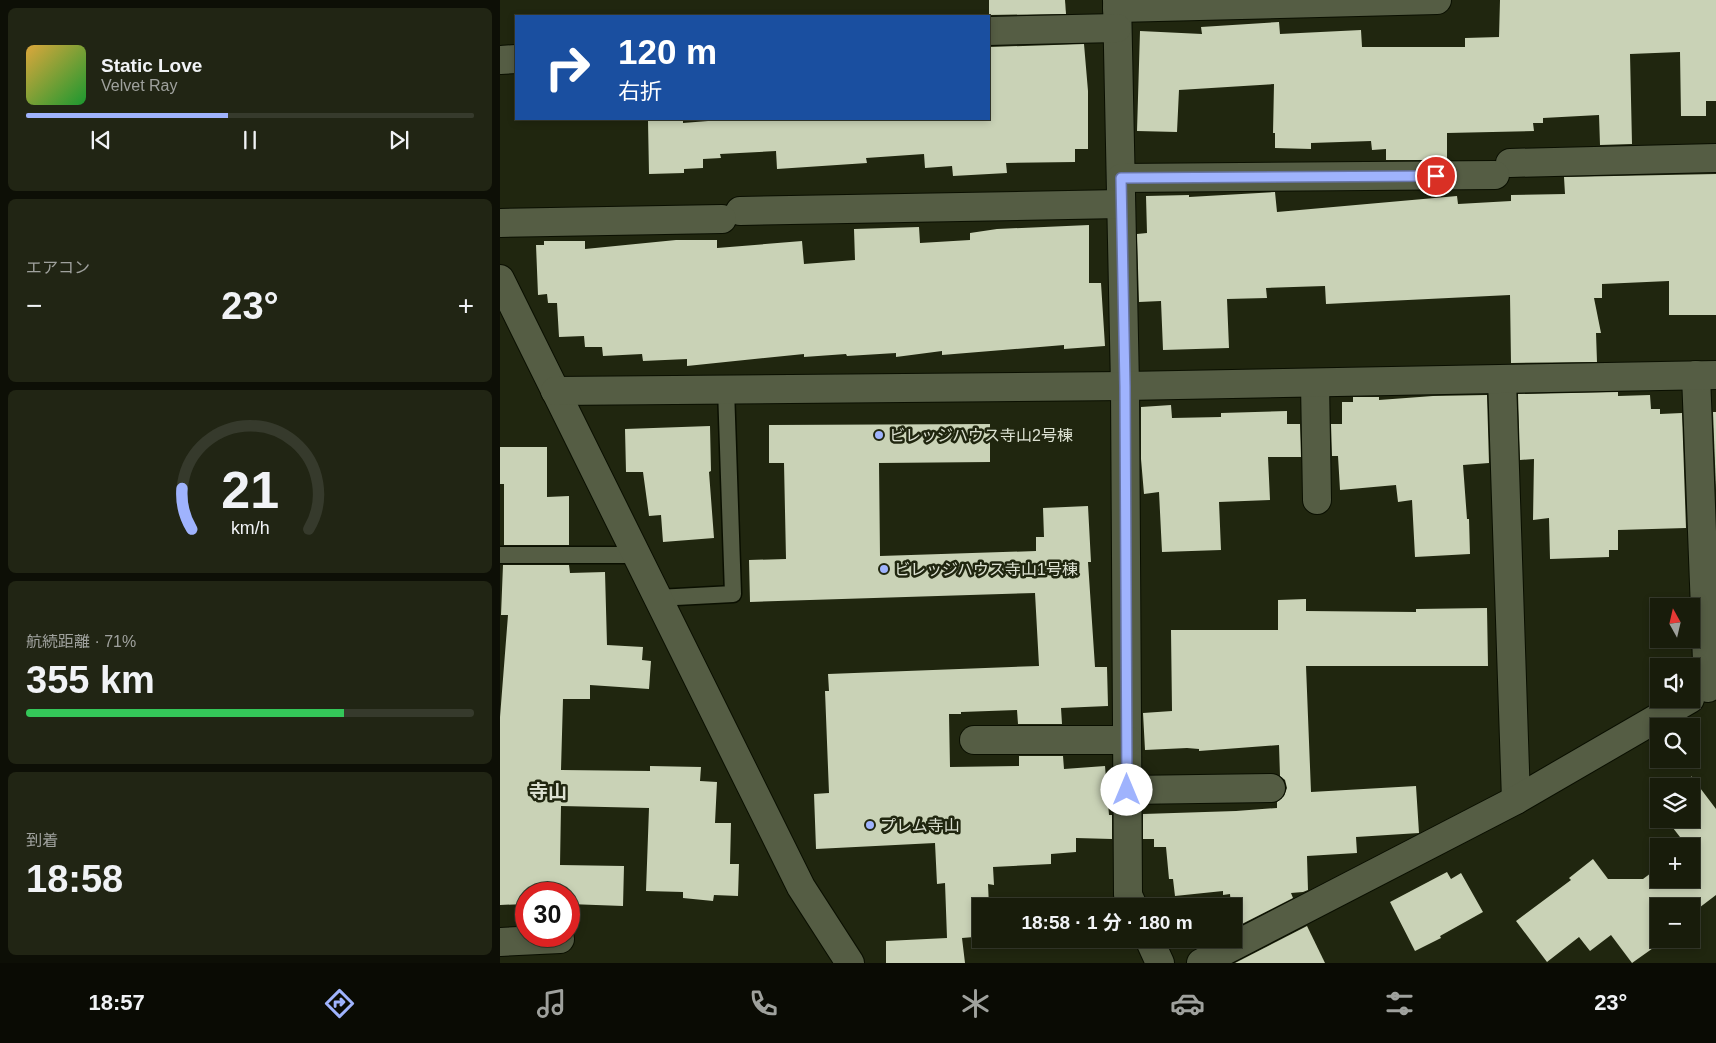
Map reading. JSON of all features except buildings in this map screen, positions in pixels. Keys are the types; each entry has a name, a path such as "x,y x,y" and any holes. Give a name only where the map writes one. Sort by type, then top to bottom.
{"street":[{"path":"990,31 1117,12 1437,0"},
{"path":"1117,12 1125,386 1129,898"},
{"path":"500,60 515,59"},
{"path":"500,223 731,215 1716,158"},
{"path":"500,279 801,887 850,963"},
{"path":"555,391 1125,386 1706,375 1701,692 1516,800 1201,963"},
{"path":"1502,379 1516,800"},
{"path":"1315,383 1317,500"},
{"path":"974,740 1127,740"},
{"path":"1127,790 1271,788"},
{"path":"500,942 515,941"},
{"path":"1153,948 1160,963"}],"lane":[{"path":"657,598 734,594 726,389"},
{"path":"500,555 636,556"}],"place":[{"name":"ビレッジハウス寺山2号棟","path":"879,435"},
{"name":"ビレッジハウス寺山1号棟","path":"884,569"},
{"name":"プレム寺山","path":"870,825"}],"district":[{"name":"寺山","path":"548,791"}],"route":[{"path":"1127,790 1125,386 1121,178 1436,176"}]}
